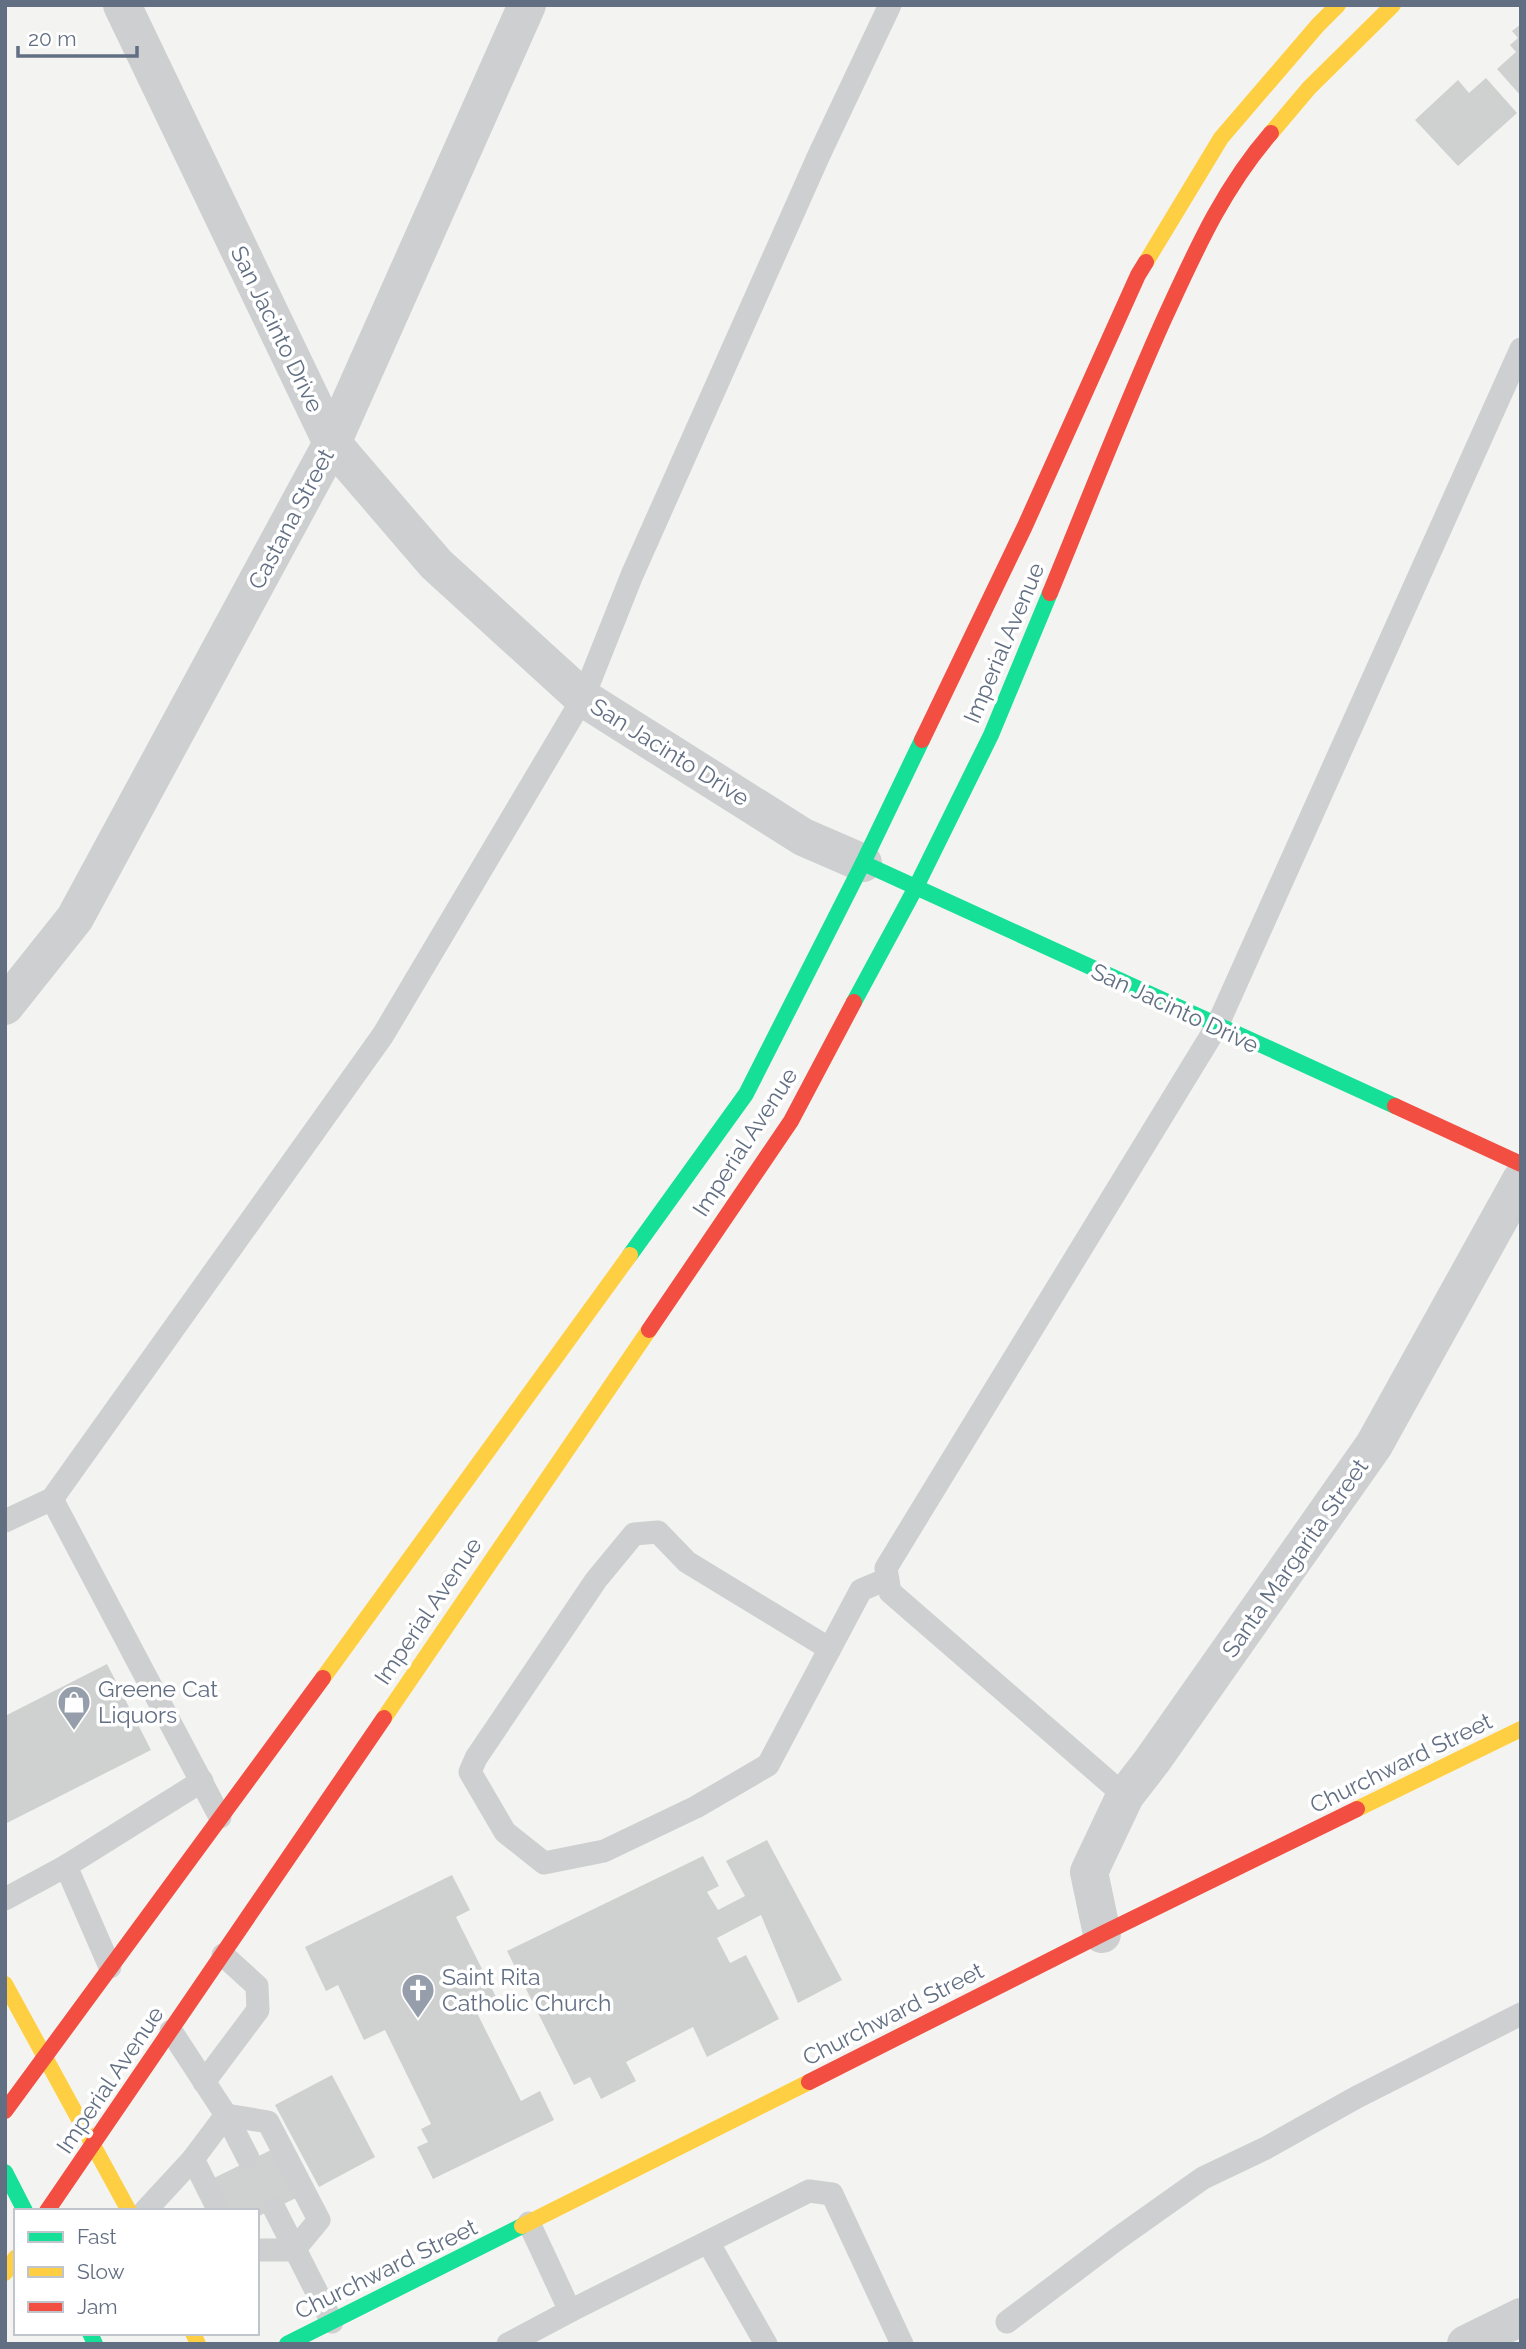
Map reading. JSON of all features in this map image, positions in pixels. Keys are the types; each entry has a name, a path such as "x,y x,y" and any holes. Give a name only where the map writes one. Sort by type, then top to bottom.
{"main road":[{"name":"Imperial Avenue","path":"5,2111 435,1525 746,1094 863,863 1025,526 1138,275 1221,138 1338,5"},
{"name":"Imperial Avenue","path":"48,2209 791,1121 915,889 991,735 1147,358 1205,230 1250,157 1310,88 1393,5"},
{"name":"San Jacinto Drive","path":"863,863 1521,1164"},
{"name":"Churchward Street","path":"287,2344 1102,1934 1521,1729"},
{"path":"5,1983 44,2057 95,2143 128,2209"},
{"path":"5,2172 24,2209"}],"street":[{"name":"San Jacinto Drive","path":"122,5 332,443 436,564 583,698 803,837 863,863"},
{"name":"Castana Street","path":"5,1006 75,918 332,443 527,5"},
{"name":"Santa Margarita Street","path":"1102,1934 1089,1872 1125,1796 1374,1445 1521,1180"},
{"path":"1466,2344 1521,2317"}],"lane":[{"path":"5,1521 52,1499 383,1035 583,698 632,575 819,155 890,5"},
{"path":"1125,1796 890,1592 886,1568 1217,1027 1521,349"},
{"path":"52,1499 220,1816"},
{"path":"830,1648 687,1562 658,1532 634,1534 596,1580 475,1759 470,1772 505,1832 544,1863 604,1851 696,1807 768,1765 861,1590 887,1579"},
{"path":"5,1899 66,1866 202,1782"},
{"path":"66,1866 110,1967"},
{"path":"204,2082 258,2010 257,1986 223,1955"},
{"path":"1007,2322 1203,2178 1266,2148 1357,2096 1521,2014"},
{"path":"171,2031 226,2115 248,2158"},
{"path":"147,2209 193,2159 226,2115"},
{"path":"226,2115 268,2122 319,2220 295,2250"},
{"path":"193,2159 218,2209"},
{"path":"508,2344 809,2191 832,2194 902,2344"},
{"path":"274,2208 332,2322"},
{"path":"529,2223 570,2311"},
{"path":"708,2242 766,2344"},
{"path":"259,2250 295,2250"}],"building":[{"path":"1521,24 1521,96 1497,69 1516,52 1510,45 1518,38 1512,31"},
{"path":"1486,78 1517,113 1458,166 1415,120 1458,80 1469,93"},
{"name":"Greene Cat Liquors","path":"107,1664 151,1750 5,1824 5,1716"},
{"path":"767,1840 842,1980 798,2003 761,1915 717,1938 730,1963 746,1955 779,2019 707,2057 693,2027 626,2062 636,2081 601,2099 590,2077 574,2085 507,1951 703,1856 719,1886 707,1892 718,1910 745,1896 726,1861"},
{"name":"Saint Rita Catholic Church","path":"452,1875 470,1910 456,1917 497,1999 475,2009 521,2101 540,2091 554,2120 433,2179 417,2147 428,2142 421,2129 431,2124 385,2030 364,2040 338,1985 326,1991 305,1947"},
{"path":"332,2075 375,2157 319,2187 275,2105"},
{"path":"273,2149 298,2197 259,2216 259,2209 225,2209 210,2180"}],"traffic: fast":[{"path":"854,1002 915,889 991,735 1050,593"},
{"path":"630,1255 746,1094 922,740"},
{"path":"863,863 1395,1106"},
{"path":"5,2172 24,2209"},
{"path":"287,2344 522,2226"},
{"path":"91,2335 95,2344"}],"traffic: slow":[{"path":"1146,262 1221,138 1338,5"},
{"path":"1271,133 1309,88 1393,5"},
{"path":"323,1678 630,1255"},
{"path":"384,1718 649,1330"},
{"path":"1357,1809 1521,1729"},
{"path":"5,1984 128,2209"},
{"path":"522,2226 809,2082"},
{"path":"5,2273 14,2260"},
{"path":"194,2335 198,2344"}],"traffic: jam":[{"path":"1050,593 1135,386 1187,269 1224,198 1271,133"},
{"path":"922,740 1025,526 1146,262"},
{"path":"649,1330 791,1121 854,1002"},
{"path":"1395,1106 1521,1164"},
{"path":"5,2111 323,1678"},
{"path":"48,2209 384,1718"},
{"path":"809,2082 1357,1809"}],"place":[{"name":"Greene Cat Liquors","path":"74,1732"},
{"name":"Saint Rita Catholic Church","path":"418,2020"}]}
